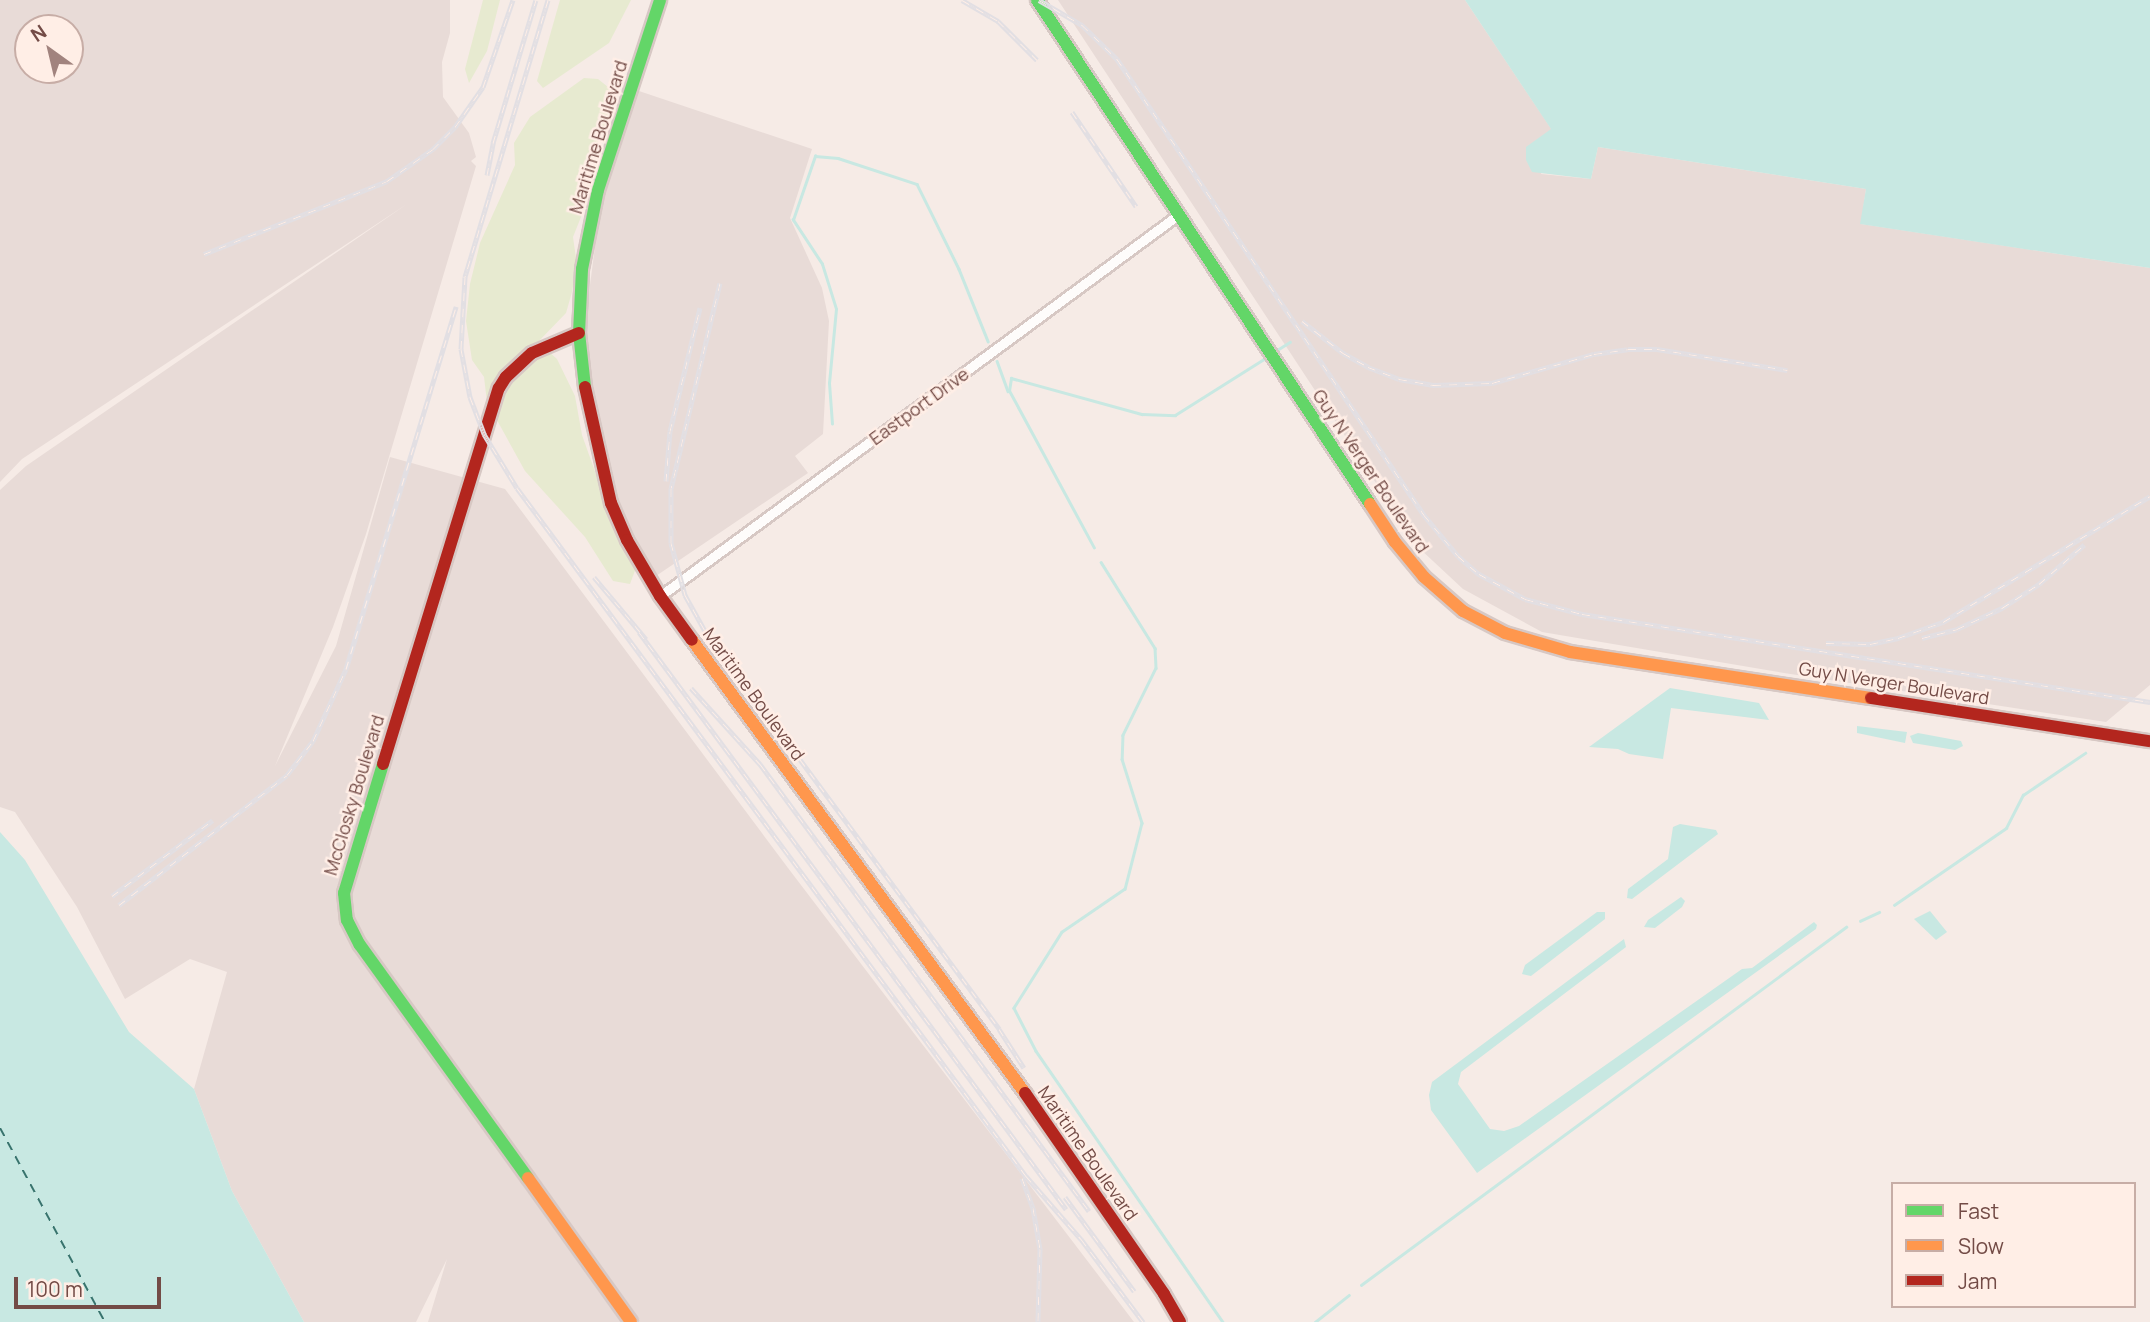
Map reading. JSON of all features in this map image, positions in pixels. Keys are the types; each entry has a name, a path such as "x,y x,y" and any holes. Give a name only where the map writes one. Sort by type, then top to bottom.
{"street":[{"name":"Maritime Boulevard","path":"660,0 598,190 582,269 579,333 587,405 599,462 627,540 660,596 1051,1129 1164,1294 1180,1322"},
{"name":"Guy N Verger Boulevard","path":"1037,0 1409,561 1454,604 1487,624 1530,642 1570,652 2150,741"},
{"name":"Eastport Drive","path":"660,596 1178,215"},
{"name":"McClosky Boulevard","path":"579,333 532,353 506,377 499,388 464,494 344,893 347,920 360,944 631,1322"}],"shaded area":[{"path":"0,0 450,0 450,33 442,62 443,97 469,133 476,157 471,161 476,166 366,534 333,627 275,766 336,646 390,457 505,489 788,868 1134,1322 428,1322 447,1259 416,1322 304,1322 232,1191 194,1089 227,972 190,959 125,999 77,907 15,812 0,807 0,490 26,466 407,204 22,459 0,482"},
{"path":"1058,0 1465,0 1552,130 1541,174 1591,179 1598,147 1866,189 1861,224 2150,268 2150,685 2106,722 1784,673 1542,632 1463,589 1419,548"},
{"path":"636,90 812,149 790,218 822,288 829,321 823,434 795,456 808,473 653,578 606,476 584,331 603,185"}],"green space":[{"path":"483,0 500,0 487,51 469,83 465,69"},
{"path":"560,0 631,0 609,43 543,88 537,81"},
{"path":"584,78 598,79 613,91 613,107 595,149 599,163 598,190 583,212 573,237 577,265 566,313 538,342 557,359 575,396 582,435 603,494 636,568 630,584 613,581 585,537 525,471 487,402 484,377 472,360 466,321 470,284 480,243 515,165 514,143 530,117"}],"water":[{"path":"1465,0 2150,0 2150,268 1860,224 1866,189 1598,147 1591,179 1532,172 1526,160 1526,147 1551,129"},
{"path":"1670,688 1759,703 1769,720 1671,708 1663,759 1629,754 1618,749 1589,747"},
{"path":"1857,726 1907,732 1905,743 1857,733"},
{"path":"1918,733 1961,741 1963,746 1955,750 1913,743 1910,736"},
{"path":"1680,824 1716,830 1718,834 1632,899 1627,898 1628,889 1668,859 1673,827"},
{"path":"0,832 25,860 129,1032 194,1089 232,1191 304,1322 0,1322"},
{"path":"1681,897 1685,901 1682,907 1655,928 1644,927 1648,920"},
{"path":"1930,911 1947,932 1936,940 1914,919"},
{"path":"1597,912 1605,912 1605,919 1531,976 1522,974 1525,965"},
{"path":"1814,922 1816,929 1477,1173 1431,1110 1429,1095 1432,1082 1624,939 1626,947 1461,1072 1458,1084 1490,1129 1504,1131 1519,1126 1742,969 1752,968"}],"waterway":[{"path":"832,424 829,383 836,309 822,264 793,220 815,156 838,158 917,184 959,269 988,341"},
{"path":"1277,350 1290,342"},
{"path":"1094,548 1009,391 1011,378 1142,414 1175,415 1264,359"},
{"path":"997,361 1008,391"},
{"path":"1101,562 1155,648 1156,668 1123,735 1122,759 1142,823 1125,889 1062,932 1014,1008 1036,1051 1223,1322"},
{"path":"1894,905 2006,828 2023,795 2085,753"},
{"path":"1860,921 1879,912"},
{"path":"1361,1285 1846,927"},
{"path":"1315,1322 1349,1295"}],"ferry route":[{"path":"0,1128 105,1322"}],"railway":[{"path":"204,254 387,181 433,149 455,127 483,87 513,0"},
{"path":"487,175 493,143 536,0"},
{"path":"548,0 465,277 461,349 470,397 484,434 517,488 1026,1176 1081,1239 1143,1322"},
{"path":"962,0 998,21 1037,60"},
{"path":"1039,0 1082,25 1117,59 1424,515 1458,556 1479,574 1525,599 1582,614 2150,702"},
{"path":"1072,112 1136,206"},
{"path":"720,283 671,488 671,543 685,595 705,631 999,1029 1024,1068"},
{"path":"119,905 287,775 313,741 346,669 456,306"},
{"path":"666,481 670,431 700,308"},
{"path":"1302,321 1343,353 1368,367 1399,379 1433,385 1492,383 1594,354 1628,349 1657,349 1787,370"},
{"path":"1826,643 1870,644 1898,638 1943,622 2150,496"},
{"path":"1922,638 1957,629 2002,608 2039,584 2084,545"},
{"path":"594,577 646,639"},
{"path":"639,632 1066,1209"},
{"path":"691,688 760,764 1089,1211"},
{"path":"112,896 213,820"},
{"path":"1022,1178 1033,1208 1040,1249 1038,1322"},
{"path":"1065,1197 1134,1291"}],"traffic: fast":[{"path":"585,387 579,333 582,269 598,190 660,0"},
{"path":"1037,0 1370,504"},
{"path":"383,764 344,893 347,920 360,945 528,1178"}],"traffic: slow":[{"path":"1370,504 1395,542 1424,577 1463,611 1505,633 1570,652 1871,698"},
{"path":"692,640 1025,1093"},
{"path":"528,1178 631,1322"}],"traffic: jam":[{"path":"383,764 499,388 506,377 532,353 579,333"},
{"path":"585,387 611,503 627,540 660,596 692,640"},
{"path":"1871,698 2150,741"},
{"path":"1025,1093 1164,1294 1180,1322"}]}
